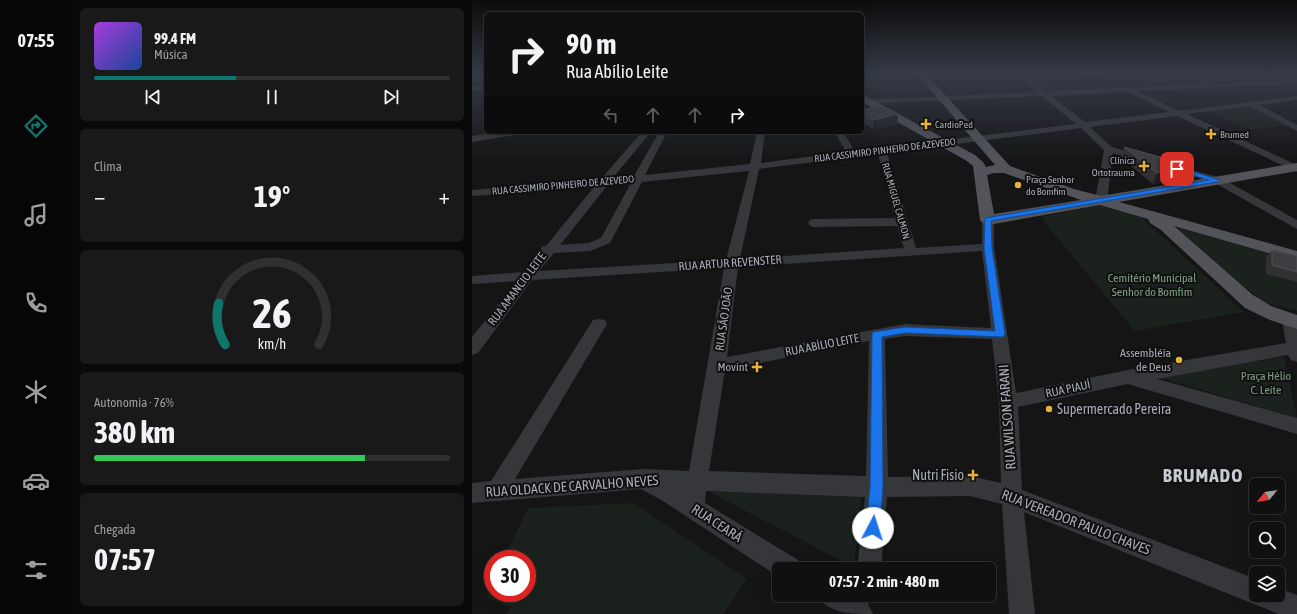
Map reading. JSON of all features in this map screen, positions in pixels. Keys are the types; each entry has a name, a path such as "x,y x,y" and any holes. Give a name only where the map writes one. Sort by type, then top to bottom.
{"main road":[{"path":"867,103 971,158 980,169 986,211 994,210 1004,213 1022,214 1070,199 1101,201 1297,256"},
{"path":"946,103 977,139 1006,169 1070,199"},
{"path":"1101,201 1217,180 1296,168"},
{"path":"980,169 1006,169"},
{"path":"1140,212 1166,227 1246,299 1265,312 1294,321"},
{"path":"1166,227 1183,223"}],"street":[{"path":"1054,103 1084,126 1109,150 1217,180 1297,225"},
{"path":"1155,103 1296,168"},
{"path":"1248,103 1297,128"},
{"name":"RUA CASSIMIRO PINHEIRO DE AZEVEDO","path":"472,192 602,183 755,167 1261,103"},
{"path":"473,141 483,128"},
{"path":"473,141 506,134"},
{"name":"RUA AMANCIO LEITE","path":"472,349 548,249 602,183 645,134"},
{"path":"548,249 590,247 606,240 640,179 662,134"},
{"name":"RUA SÃO JOÃO","path":"693,507 717,365 732,263 755,167 761,134"},
{"path":"840,134 852,154"},
{"path":"1101,201 1109,150"},
{"name":"RUA MIGUEL CALMON","path":"882,151 911,252"},
{"name":"RUA WILSON FARANI","path":"986,211 988,248 1008,402 1012,496 1022,614"},
{"path":"814,223 902,222"},
{"name":"RUA ARTUR REVENSTER","path":"472,280 988,248"},
{"path":"1128,377 1296,352 1294,321"},
{"path":"496,492 599,324"},
{"name":"RUA ABÍLIO LEITE","path":"717,365 905,330 1000,334"},
{"path":"870,562 876,487 877,334"},
{"path":"1128,377 1297,426"},
{"name":"RUA PIAUÍ","path":"1008,402 1128,377"},
{"name":"RUA OLDACK DE CARVALHO NEVES","path":"472,493 644,479 697,482"},
{"name":"RUA CEARÁ","path":"644,479 693,507 778,562"},
{"name":"RUA VEREADOR PAULO CHAVES","path":"697,482 876,487 970,486 1012,496 1249,589"},
{"path":"844,602 856,608"},
{"path":"1281,602 1297,608"}],"green space":[{"path":"1247,105 1286,125 1248,130 1206,111"},
{"name":"Cemitério Municipal Senhor do Bomfim","path":"1102,205 1141,217 1244,312 1135,331 1040,217"},
{"path":"1180,226 1297,258 1297,311 1265,303 1176,231 1176,228"},
{"name":"Praça Hélio C. Leite","path":"1284,357 1297,418 1151,375"},
{"path":"862,491 855,562 844,562 709,492"},
{"path":"633,503 747,579 723,614 505,614 511,607 497,602 536,602 536,550 508,550 528,508"}],"building":[{"path":"882,106 898,114 873,120 864,114 864,110"},
{"path":"1124,147 1171,160 1193,167 1157,173"},
{"path":"1272,250 1297,256 1297,272 1272,265"}],"place":[{"name":"CardioPed","path":"926,124"},
{"name":"Brumed","path":"1211,134"},
{"name":"Clínica Ortotrauma","path":"1144,166"},
{"name":"Praça Senhor do Bomfim","path":"1018,185"},
{"name":"Assembléia de Deus","path":"1179,360"},
{"name":"Movint","path":"757,367"},
{"name":"Supermercado Pereira","path":"1049,409"},
{"name":"Nutri Fisio","path":"973,475"}],"district":[{"name":"BRUMADO","path":"1203,475"}],"route":[{"path":"873,528 876,487 877,334 905,330 1000,334 988,248 988,220 1217,180 1177,169"}]}
